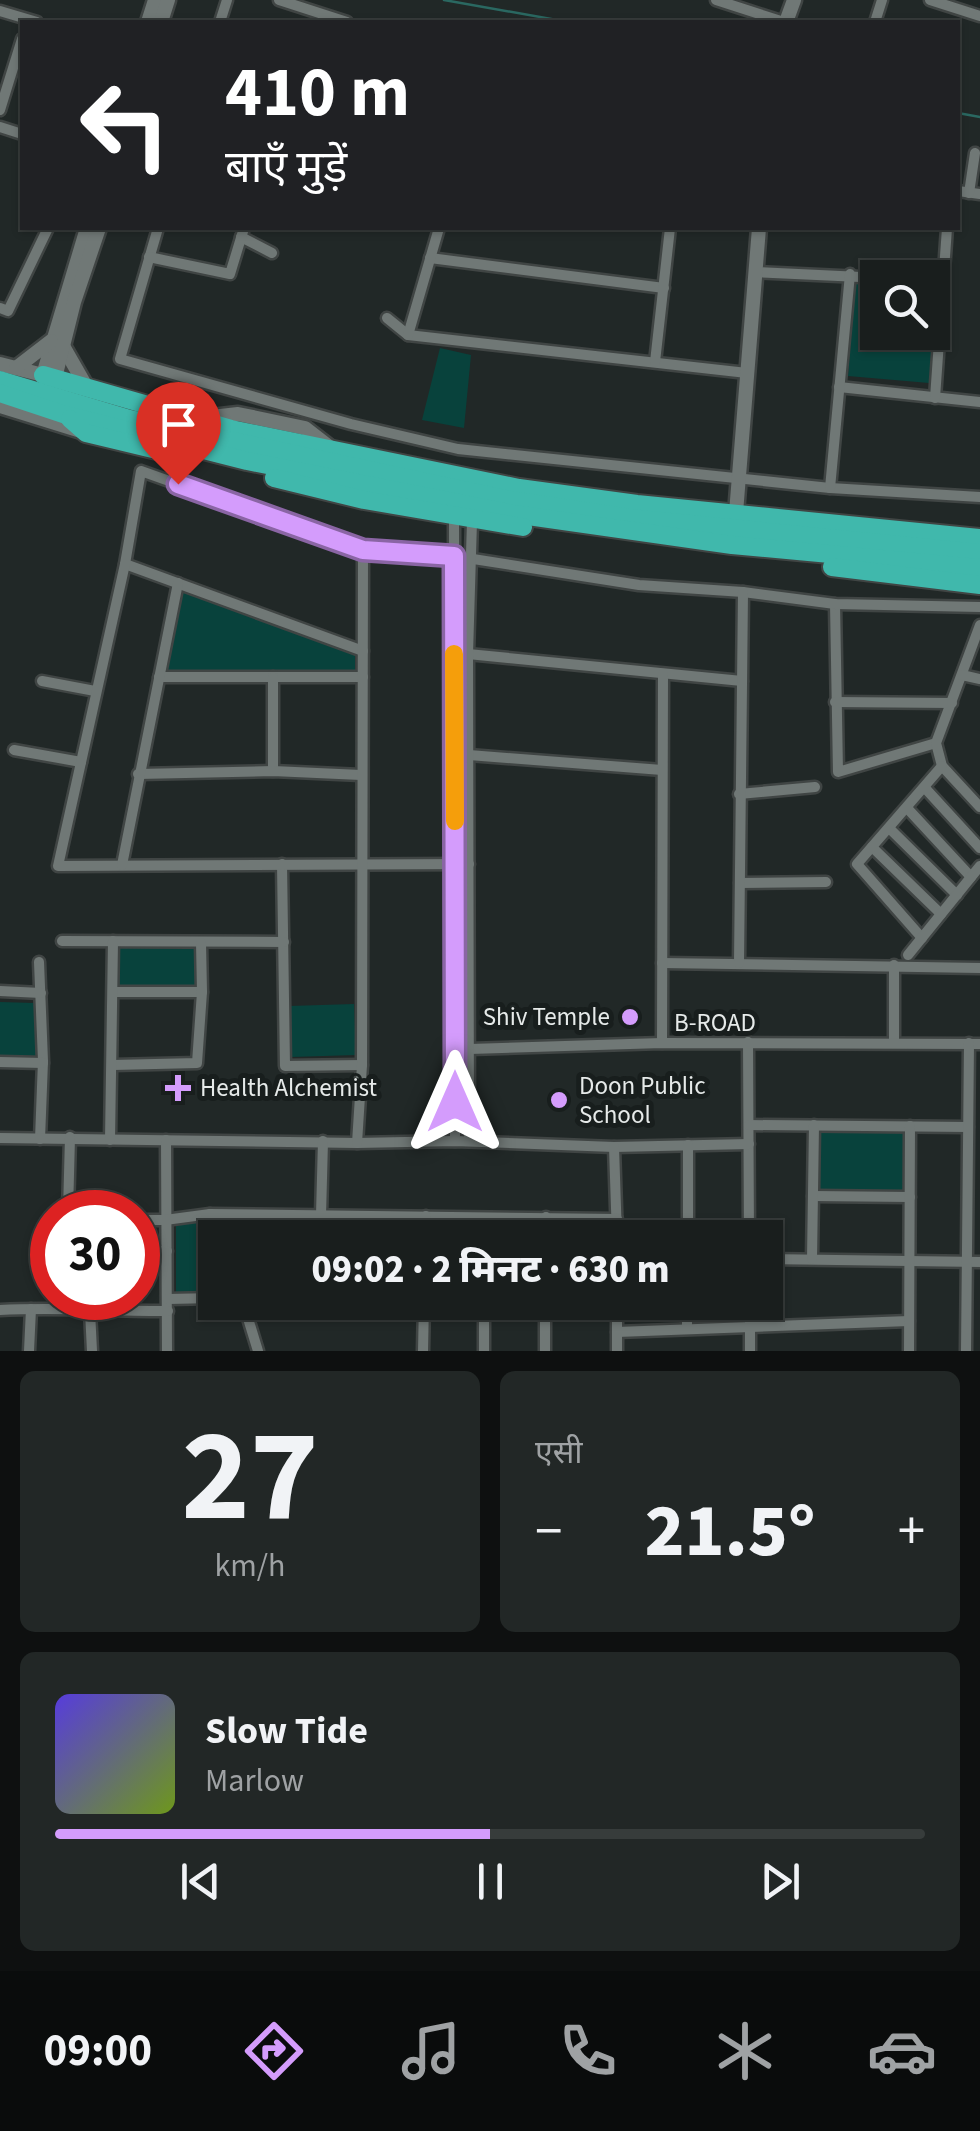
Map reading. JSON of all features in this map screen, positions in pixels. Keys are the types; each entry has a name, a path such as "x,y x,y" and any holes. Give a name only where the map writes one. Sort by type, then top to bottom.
{"highway":[{"path":"49,376 202,425 510,500 980,568"},
{"path":"0,380 130,419 202,425"},
{"path":"0,393 66,415 248,461 514,514 799,543 980,584"},
{"path":"66,415 86,433 364,500 463,519 980,553"},
{"path":"330,455 519,488 736,513 799,543 980,538"}],"street":[{"path":"279,0 341,20"},
{"path":"716,0 779,20"},
{"path":"930,0 980,16"},
{"path":"0,10 26,20"},
{"path":"0,110 3,89 20,44"},
{"path":"969,192 974,153"},
{"path":"0,308 8,311 47,230"},
{"path":"0,364 49,376 86,230"},
{"path":"16,368 58,343 98,230"},
{"path":"157,230 120,359 351,424 458,449 830,488 980,497"},
{"path":"408,335 437,230"},
{"path":"654,362 670,230"},
{"path":"736,513 759,230"},
{"path":"942,260 947,230"},
{"path":"149,257 230,274 242,232 272,253"},
{"path":"430,258 664,288"},
{"path":"754,272 860,275"},
{"path":"830,488 850,274"},
{"path":"386,318 408,335 747,372"},
{"path":"58,343 89,390"},
{"path":"936,398 937,350"},
{"path":"839,387 980,402"},
{"path":"0,406 86,433"},
{"path":"202,425 238,414 305,428 330,455"},
{"path":"468,864 58,866 126,564 141,471 363,550 454,556 639,585 743,592 835,604 980,607"},
{"path":"455,1141 454,556 463,519"},
{"path":"463,519 471,559 469,1141"},
{"path":"357,1143 362,1065 363,550"},
{"path":"126,564 363,651"},
{"path":"122,865 178,584"},
{"path":"739,963 743,592"},
{"path":"835,604 838,772 936,743"},
{"path":"980,625 936,743 942,766 980,806"},
{"path":"454,649 742,680"},
{"path":"662,1043 663,674"},
{"path":"962,675 980,679"},
{"path":"159,677 363,677"},
{"path":"272,771 273,677"},
{"path":"42,681 95,691"},
{"path":"835,702 952,703"},
{"path":"14,750 81,762"},
{"path":"468,755 662,770"},
{"path":"922,938 857,864 942,766"},
{"path":"138,774 272,771 361,776"},
{"path":"739,794 816,788"},
{"path":"924,788 980,848"},
{"path":"907,808 972,877"},
{"path":"889,828 957,895"},
{"path":"872,847 941,914"},
{"path":"282,864 286,1066 362,1065"},
{"path":"908,955 980,866"},
{"path":"740,883 826,882"},
{"path":"62,941 284,942"},
{"path":"110,1140 113,941"},
{"path":"113,1065 196,1063 202,943"},
{"path":"39,962 43,1063 40,1139"},
{"path":"662,962 980,968"},
{"path":"894,965 894,1043"},
{"path":"0,992 42,993"},
{"path":"113,992 202,992"},
{"path":"748,1042 749,1220"},
{"name":"B-ROAD","path":"470,1050 662,1043 974,1044"},
{"path":"966,1351 974,1262 974,1192 968,1127 974,1044"},
{"path":"455,1062 470,1050"},
{"path":"0,1062 43,1063"},
{"path":"748,1124 968,1127"},
{"path":"812,1259 814,1125"},
{"path":"909,1351 910,1126"},
{"path":"69,1190 70,1137"},
{"path":"0,1138 469,1141 614,1148 748,1144"},
{"path":"166,1140 167,1351"},
{"path":"321,1215 322,1141"},
{"path":"688,1145 688,1220"},
{"path":"160,1220 210,1214 618,1219 614,1148"},
{"path":"813,1196 910,1198"},
{"path":"210,1214 212,1220"},
{"path":"160,1251 166,1251"},
{"path":"783,1259 974,1262"},
{"path":"160,1306 198,1301"},
{"path":"0,1310 30,1309"},
{"path":"30,1351 31,1320"},
{"path":"90,1320 92,1351"},
{"path":"249,1320 258,1351"},
{"path":"423,1351 424,1320"},
{"path":"484,1320 484,1351"},
{"path":"545,1320 545,1351"},
{"path":"617,1320 617,1351"},
{"path":"687,1320 687,1328"},
{"path":"750,1320 750,1351"},
{"path":"617,1332 909,1321"}],"green space":[{"path":"856,280 860,280 860,350 932,350 929,383 848,376"},
{"path":"440,348 471,355 464,428 422,420"},
{"path":"183,590 355,654 355,670 167,670"},
{"path":"117,946 197,946 197,988 117,988"},
{"path":"0,1002 34,1003 36,1056 0,1055"},
{"path":"354,1004 356,1055 291,1057 289,1006"},
{"path":"817,1130 906,1132 904,1193 816,1190"},
{"path":"176,1220 198,1220 198,1292 176,1293"}],"waterway":[{"path":"444,0 557,20"},
{"path":"960,113 980,117"}],"slow traffic":[{"path":"454,654 455,821"}],"place":[{"name":"Shiv Temple","path":"630,1017"},
{"name":"Health Alchemist","path":"178,1088"},
{"name":"Doon Public School","path":"559,1100"}],"route":[{"path":"178,484 363,550 454,556 455,1102"}]}
